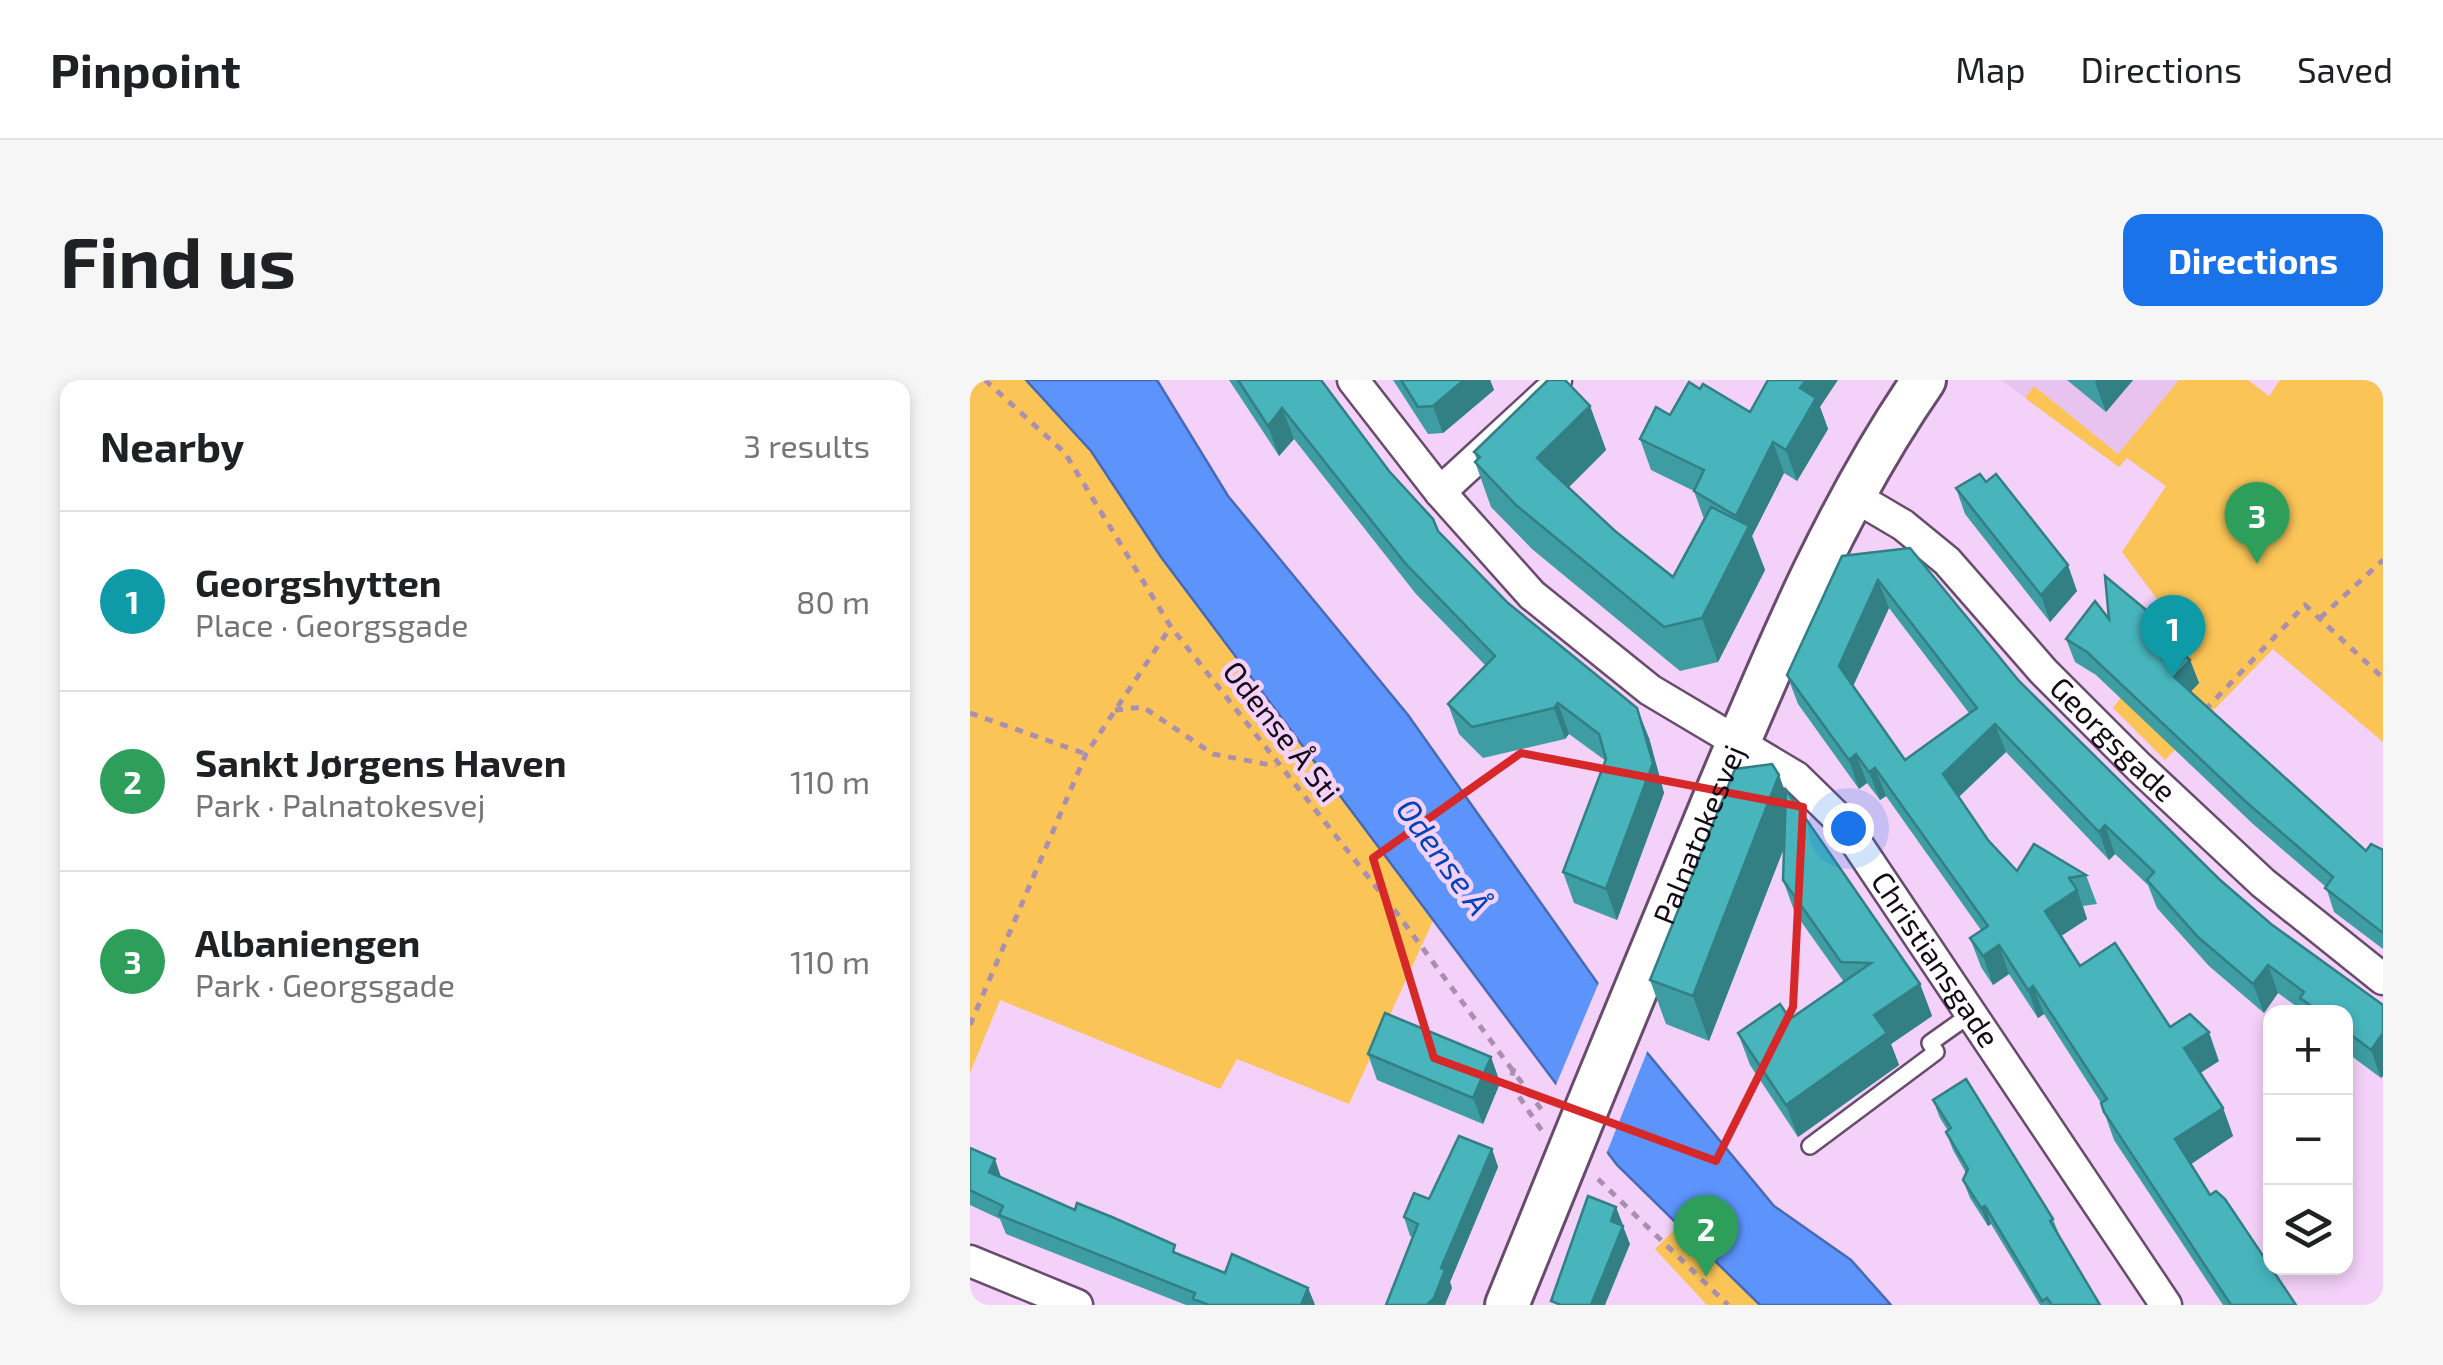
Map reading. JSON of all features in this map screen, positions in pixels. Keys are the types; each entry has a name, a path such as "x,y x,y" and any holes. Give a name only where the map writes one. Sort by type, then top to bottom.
{"main road":[{"name":"Palnatokesvej","path":"1506,1305 1738,744 1852,495 1924,380"}],"street":[{"name":"Christiansgade","path":"1352,380 1440,492 1532,595 1650,690 1796,777 1843,824 2166,1305"},
{"path":"1440,492 1552,389 1556,380"},
{"name":"Georgsgade","path":"1852,495 1903,525 1946,560 2043,672 2140,768 2263,883 2383,979"},
{"path":"970,1261 1076,1305"}],"lane":[{"path":"1810,1146 1936,1052 1930,1044 1971,1014"}],"path":[{"name":"Odense Å Sti","path":"985,380 1065,453 1171,627 1514,1068 1570,1148 1728,1305"},
{"path":"2320,618 2383,560"},
{"path":"2196,719 2305,605 2383,678"},
{"path":"970,1025 1086,754 1171,627"},
{"path":"1115,710 1143,707 1213,754 1278,766"},
{"path":"970,713 1086,754"},
{"path":"1514,1068 1510,1083 1570,1148"},
{"path":"1614,1215 1628,1209"}],"highlighted area":[{"path":"1521,753 1803,807 1793,1007 1716,1161 1434,1058 1373,858"}],"shaded area":[{"path":"970,380 1026,380 1091,451 1161,557 1433,921 1349,1104 1237,1059 1220,1089 1000,1000 970,1073"},
{"path":"2001,380 2236,380 2166,486 2127,458 2119,467"},
{"path":"2179,380 2248,380 2269,396 2280,380 2383,380 2383,742 2273,649 2165,760 2113,708 2175,623 2122,552 2166,486 2127,458 2119,467 2025,398 2034,386 2118,454"},
{"path":"1678,1226 1760,1305 1707,1305 1655,1249"}],"water":[{"name":"Odense Å","path":"1026,380 1157,380 1228,496 1408,715 1644,1049 1774,1206 1851,1260 1891,1305 1760,1305 1617,1165 1161,557 1091,451"}],"pier":[{"path":"1600,980 1649,1047 1605,1157 1553,1092"}],"building":[{"path":"1238,380 1321,380 1389,471 1433,519 1438,531 1508,603 1637,708 1653,763 1606,889 1563,872 1606,759 1599,734 1558,703 1554,708 1472,727 1448,704 1495,656 1405,563 1282,408 1268,426"},
{"path":"1401,380 1464,380 1433,406 1418,407"},
{"path":"1548,380 1565,380 1590,406 1537,458 1615,531 1673,577 1711,507 1749,526 1702,618 1664,627 1516,505 1475,462 1480,457 1474,452"},
{"path":"1768,380 1806,380 1800,388 1816,398 1786,450 1773,442 1736,516 1694,491 1704,470 1640,439 1656,407 1670,415 1689,382 1700,389 1703,384 1750,412"},
{"path":"1980,474 1986,482 1996,474 2068,565 2041,595 1956,488"},
{"path":"1910,548 2019,681 2219,879 2271,924 2383,1005 2383,1033 2371,1050 2353,1036 2353,1005 2310,1005 2300,998 2304,992 2268,965 2253,984 2198,937 2147,880 2154,872 2105,825 2099,832 1995,724 1943,774 1988,840 2017,871 2034,844 2086,875 2069,878 2077,890 2045,911 2080,966 2115,943 2170,1027 2190,1014 2209,1032 2184,1048 2223,1108 2175,1139 2210,1195 2216,1191 2225,1199 2263,1256 2263,1275 2276,1275 2296,1305 2231,1305 2104,1112 2101,1103 2107,1099 2033,986 2028,990 1999,945 1983,956 1970,938 1988,926 1875,768 1869,772 1856,754 1849,760 1787,675 1842,556","holes":["1878,580 1977,708 1905,760 1839,666"]},
{"path":"2105,576 2173,632 2167,638 2190,660 2174,677 2366,851 2371,844 2383,850 2383,933 2325,888 2333,877 2245,801 2087,652 2066,639 2095,601 2109,619"},
{"path":"1772,764 1779,775 1693,996 1650,980 1735,769"},
{"path":"1786,790 1920,984 1874,1015 1887,1033 1786,1105 1738,1033 1780,1004 1790,1019 1871,963 1841,962 1783,880"},
{"path":"1385,1013 1491,1057 1473,1098 1368,1054"},
{"path":"1966,1079 2053,1219 2050,1221 2100,1305 2052,1305 2047,1298 2042,1301 1985,1206 1981,1208 1963,1180 1968,1169 1946,1132 1951,1128 1933,1100"},
{"path":"1459,1136 1492,1149 1441,1268 1445,1270 1434,1298 1427,1305 1386,1305 1418,1224 1404,1217 1414,1193 1429,1199"},
{"path":"970,1148 995,1159 989,1172 1075,1210 1077,1203 1112,1217 1175,1245 1173,1252 1225,1273 1232,1254 1308,1288 1301,1305 1209,1305 1193,1299 1195,1293 999,1215 1003,1206 970,1190"},
{"path":"1588,1196 1616,1207 1611,1221 1623,1226 1591,1305 1561,1305 1551,1301"}],"place":[{"name":"Albaniengen","path":"2257,564"},
{"name":"Georgshytten","path":"2173,677"},
{"name":"Sankt Jørgens Haven","path":"1706,1277"}]}
